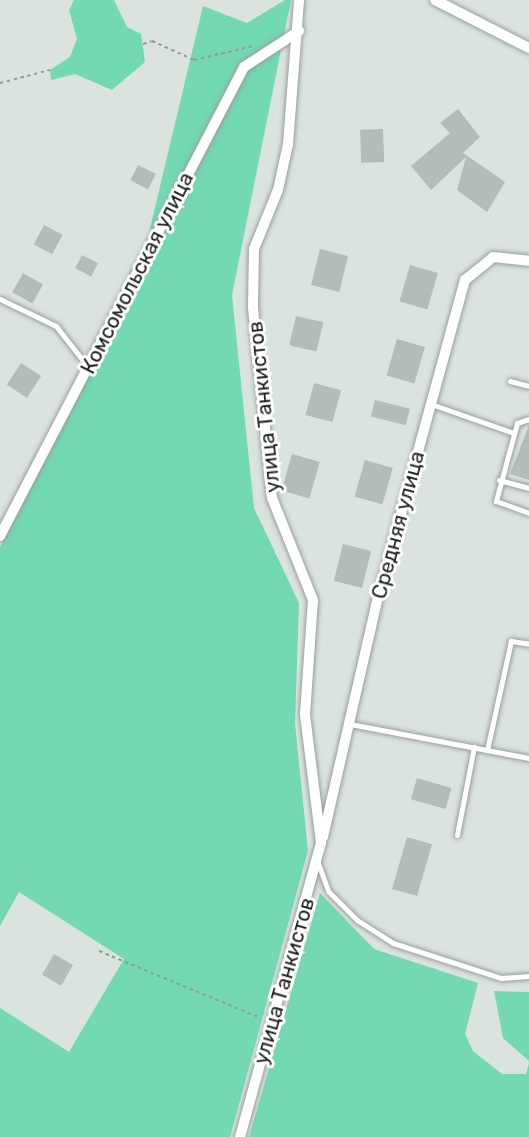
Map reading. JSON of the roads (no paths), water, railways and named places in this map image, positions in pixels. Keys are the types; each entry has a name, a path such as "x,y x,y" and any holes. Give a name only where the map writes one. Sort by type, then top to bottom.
{"street":[{"name":"улица Танкистов","path":"240,1137 321,843 305,714 313,600 272,498 253,307 254,249 283,167 299,32 299,0"},
{"path":"435,0 529,48"},
{"name":"Комсомольская улица","path":"0,536 244,68 299,32"},
{"name":"Средняя улица","path":"321,843 430,404 465,280 493,257 529,261"}],"lane":[{"path":"0,299 55,326 88,367"},
{"path":"510,381 529,386"},
{"path":"430,404 514,433"},
{"path":"529,419 517,423 499,480 499,506 529,513"},
{"path":"499,480 529,488"},
{"path":"487,750 511,641 528,644 529,634"},
{"path":"350,724 529,758"},
{"path":"457,835 474,747"},
{"path":"317,860 328,891 356,920 393,943 501,978 529,976"}]}
